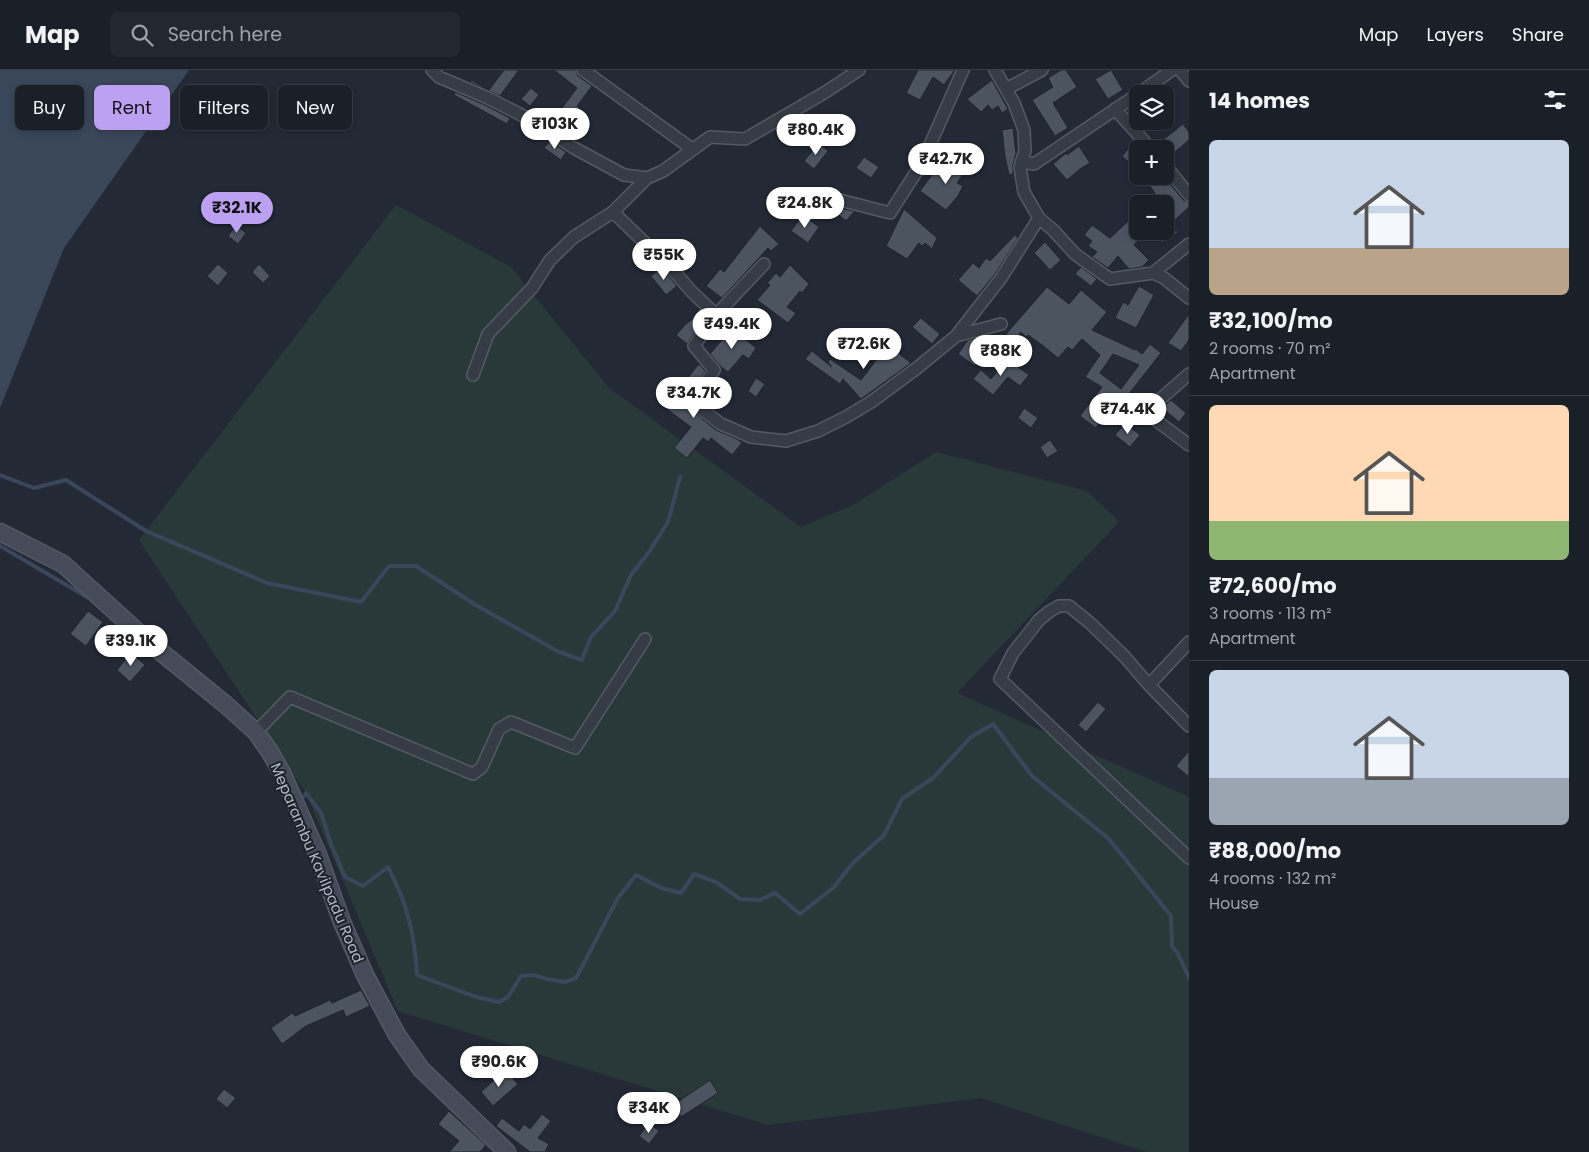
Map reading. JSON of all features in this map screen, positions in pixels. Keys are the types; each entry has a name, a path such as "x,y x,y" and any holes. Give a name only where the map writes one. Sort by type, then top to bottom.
{"main road":[{"name":"Meparambu Kavilpadu Road","path":"0,532 63,564 151,644 225,704 256,732 270,752 282,775 318,855 342,922 365,975 397,1035 421,1069 507,1152"}],"street":[{"path":"432,70 439,77 488,98 532,121 574,148 624,175 647,178"},
{"path":"583,70 692,149"},
{"path":"473,375 488,334 532,288 550,260 574,237 613,212 647,178 663,171 710,136 745,139 860,70"},
{"path":"828,197 890,213 922,163 962,70"},
{"path":"995,70 1014,103 1024,130 1023,156 1020,167 1024,192 1039,218 1054,230 1075,254 1110,279 1153,273 1189,244"},
{"path":"1006,89 1042,70"},
{"path":"1151,85 1172,70"},
{"path":"1180,70 1189,81"},
{"path":"1023,156 1034,164 1129,100"},
{"path":"1115,109 1143,140"},
{"path":"1174,176 1189,195"},
{"path":"613,212 716,315"},
{"path":"764,264 716,315 694,346 714,370 693,403 721,424 752,437 786,441 818,431 871,402 956,336 1001,278 1039,218"},
{"path":"1153,273 1164,278 1189,298"},
{"path":"956,336 1001,324"},
{"path":"1189,374 1148,410 1157,421 1189,445"},
{"path":"1189,726 1124,656 1090,623 1069,606 1058,606 1039,620 1013,653 1000,678 1189,858"},
{"path":"256,732 290,697 473,774 482,767 499,729 511,722 575,748 645,639"},
{"path":"1150,685 1189,642"}],"shaded area":[{"path":"396,205 511,267 609,388 801,527 853,505 936,452 1087,491 1119,522 957,693 1189,797 1189,1152 1147,1152 981,1098 768,1125 398,1011 306,793 139,540"}],"water":[{"path":"0,70 189,70 170,97 170,85 94,85 94,130 147,130 64,248 0,408"}],"building":[{"path":"504,70 519,70 500,96 470,82 471,80 489,90"},
{"path":"554,70 576,70 578,76 592,86 577,106 580,108 568,125 556,116 577,88"},
{"path":"918,70 955,70 944,85 933,77 920,100 906,93"},
{"path":"1061,70 1066,70 1077,87 1053,103 1068,128 1055,136 1032,100 1053,87 1048,78"},
{"path":"1111,70 1123,90 1108,99 1095,79"},
{"path":"992,80 1008,109 1002,113 998,106 992,110 988,105 981,112 967,99"},
{"path":"531,88 539,95 530,106 521,99"},
{"path":"455,92 510,118 507,124 454,95"},
{"path":"1183,124 1189,132 1189,140 1175,152 1174,140 1164,139"},
{"path":"1013,128 1016,153 1013,174 1009,175 1002,130"},
{"path":"550,141 566,152 561,160 544,148"},
{"path":"819,143 828,151 814,169 804,161"},
{"path":"1079,146 1090,163 1067,180 1053,164 1066,153 1067,155"},
{"path":"1129,148 1129,162 1122,156"},
{"path":"961,155 971,162 957,183 963,186 958,196 946,210 920,191 934,172 946,178"},
{"path":"864,157 879,167 871,178 856,168"},
{"path":"1149,185 1171,185 1183,200 1189,202 1189,207 1175,220 1174,195 1156,195"},
{"path":"219,208 232,216 227,225 213,217"},
{"path":"839,208 854,212 846,221 835,212"},
{"path":"904,209 937,238 932,249 925,243 922,246 919,243 907,259 886,246"},
{"path":"803,215 819,227 808,243 791,231"},
{"path":"1129,220 1129,240 1139,240 1134,245 1149,260 1142,267 1129,269 1118,256 1108,268 1092,257 1097,252 1088,246 1092,241 1084,235 1092,225 1110,238"},
{"path":"236,225 246,233 238,244 228,236"},
{"path":"760,226 779,244 771,251 768,248 722,298 706,286 720,269 724,272"},
{"path":"1015,235 1018,238 995,274 977,296 958,280 973,263 979,268 986,258 990,261"},
{"path":"1045,242 1061,260 1050,270 1034,253"},
{"path":"218,264 228,273 218,286 207,276"},
{"path":"259,264 270,276 263,283 252,272"},
{"path":"790,265 809,284 802,293 800,291 787,307 796,313 788,323 757,300 770,285 767,283 776,273 780,277"},
{"path":"1081,267 1097,279 1091,286 1075,274"},
{"path":"661,268 677,286 666,295 651,276"},
{"path":"1139,286 1154,295 1136,328 1115,318 1123,302 1128,305"},
{"path":"1047,287 1069,304 1081,290 1107,312 1092,330 1136,349 1142,354 1150,344 1161,353 1110,418 1105,414 1096,428 1080,416 1102,387 1085,377 1100,355 1082,339 1072,350 1068,347 1058,358 1028,335 1026,337 1021,332 1014,341 1006,334","holes":["1113,354 1139,365 1121,389 1100,373"]},
{"path":"1189,314 1189,340 1181,351 1168,343"},
{"path":"697,315 703,321 687,344 676,335"},
{"path":"921,318 940,334 932,344 912,327"},
{"path":"732,328 756,348 749,359 743,355 728,372 710,354"},
{"path":"981,337 984,340 979,347 986,352 975,366 958,354 968,340"},
{"path":"884,342 911,363 861,399 843,379 840,384 805,359 812,351 832,367 828,362 830,359 861,380 880,355 877,352"},
{"path":"1007,359 1029,375 1020,386 1008,377 993,395 973,379 981,370 991,379"},
{"path":"698,365 705,371 687,399 686,406 716,430 742,443 732,455 711,438 708,442 703,438 687,458 674,448 691,427 657,402 668,389 674,395"},
{"path":"756,378 765,384 756,397 748,391"},
{"path":"1171,400 1186,413 1179,422 1162,408"},
{"path":"1024,408 1038,418 1031,428 1018,418"},
{"path":"1125,423 1140,435 1130,447 1115,435"},
{"path":"1050,440 1058,451 1047,458 1040,447"},
{"path":"88,611 103,622 86,646 70,634"},
{"path":"129,651 145,665 130,682 117,670"},
{"path":"1098,702 1106,709 1086,732 1078,725"},
{"path":"1189,751 1189,777 1176,766"},
{"path":"361,990 370,1006 346,1017 343,1010 306,1026 282,1044 271,1028 292,1013 295,1016 330,1000 332,1003"},
{"path":"505,1070 518,1084 493,1106 481,1092"},
{"path":"710,1080 718,1093 681,1117 673,1105"},
{"path":"224,1089 236,1098 227,1108 216,1099"},
{"path":"449,1111 486,1145 480,1152 449,1152 459,1141 438,1124"},
{"path":"542,1114 551,1121 538,1138 549,1144 545,1152 530,1152 496,1126 502,1118 519,1131 524,1124 530,1129"},
{"path":"649,1123 659,1131 649,1144 639,1136"}],"waterway":[{"path":"0,475 34,488 66,480 146,531 267,583 361,602 389,566 416,566 474,604 557,651 582,660 591,637 615,611 631,575 649,552 668,522 680,477"},
{"path":"0,546 92,600"},
{"path":"300,802 306,793 321,813 331,844 345,877 363,886 388,867 395,880 409,919 417,975 476,997 499,1002 508,997 521,976 534,975 565,982 576,978 618,898 636,875 661,888 681,893 694,874 716,882 740,899 760,900 775,893 800,914 834,887 853,863 884,835 902,799 933,778 971,737 993,724 1032,776 1109,839 1171,916 1172,947 1177,952 1189,978"}]}
